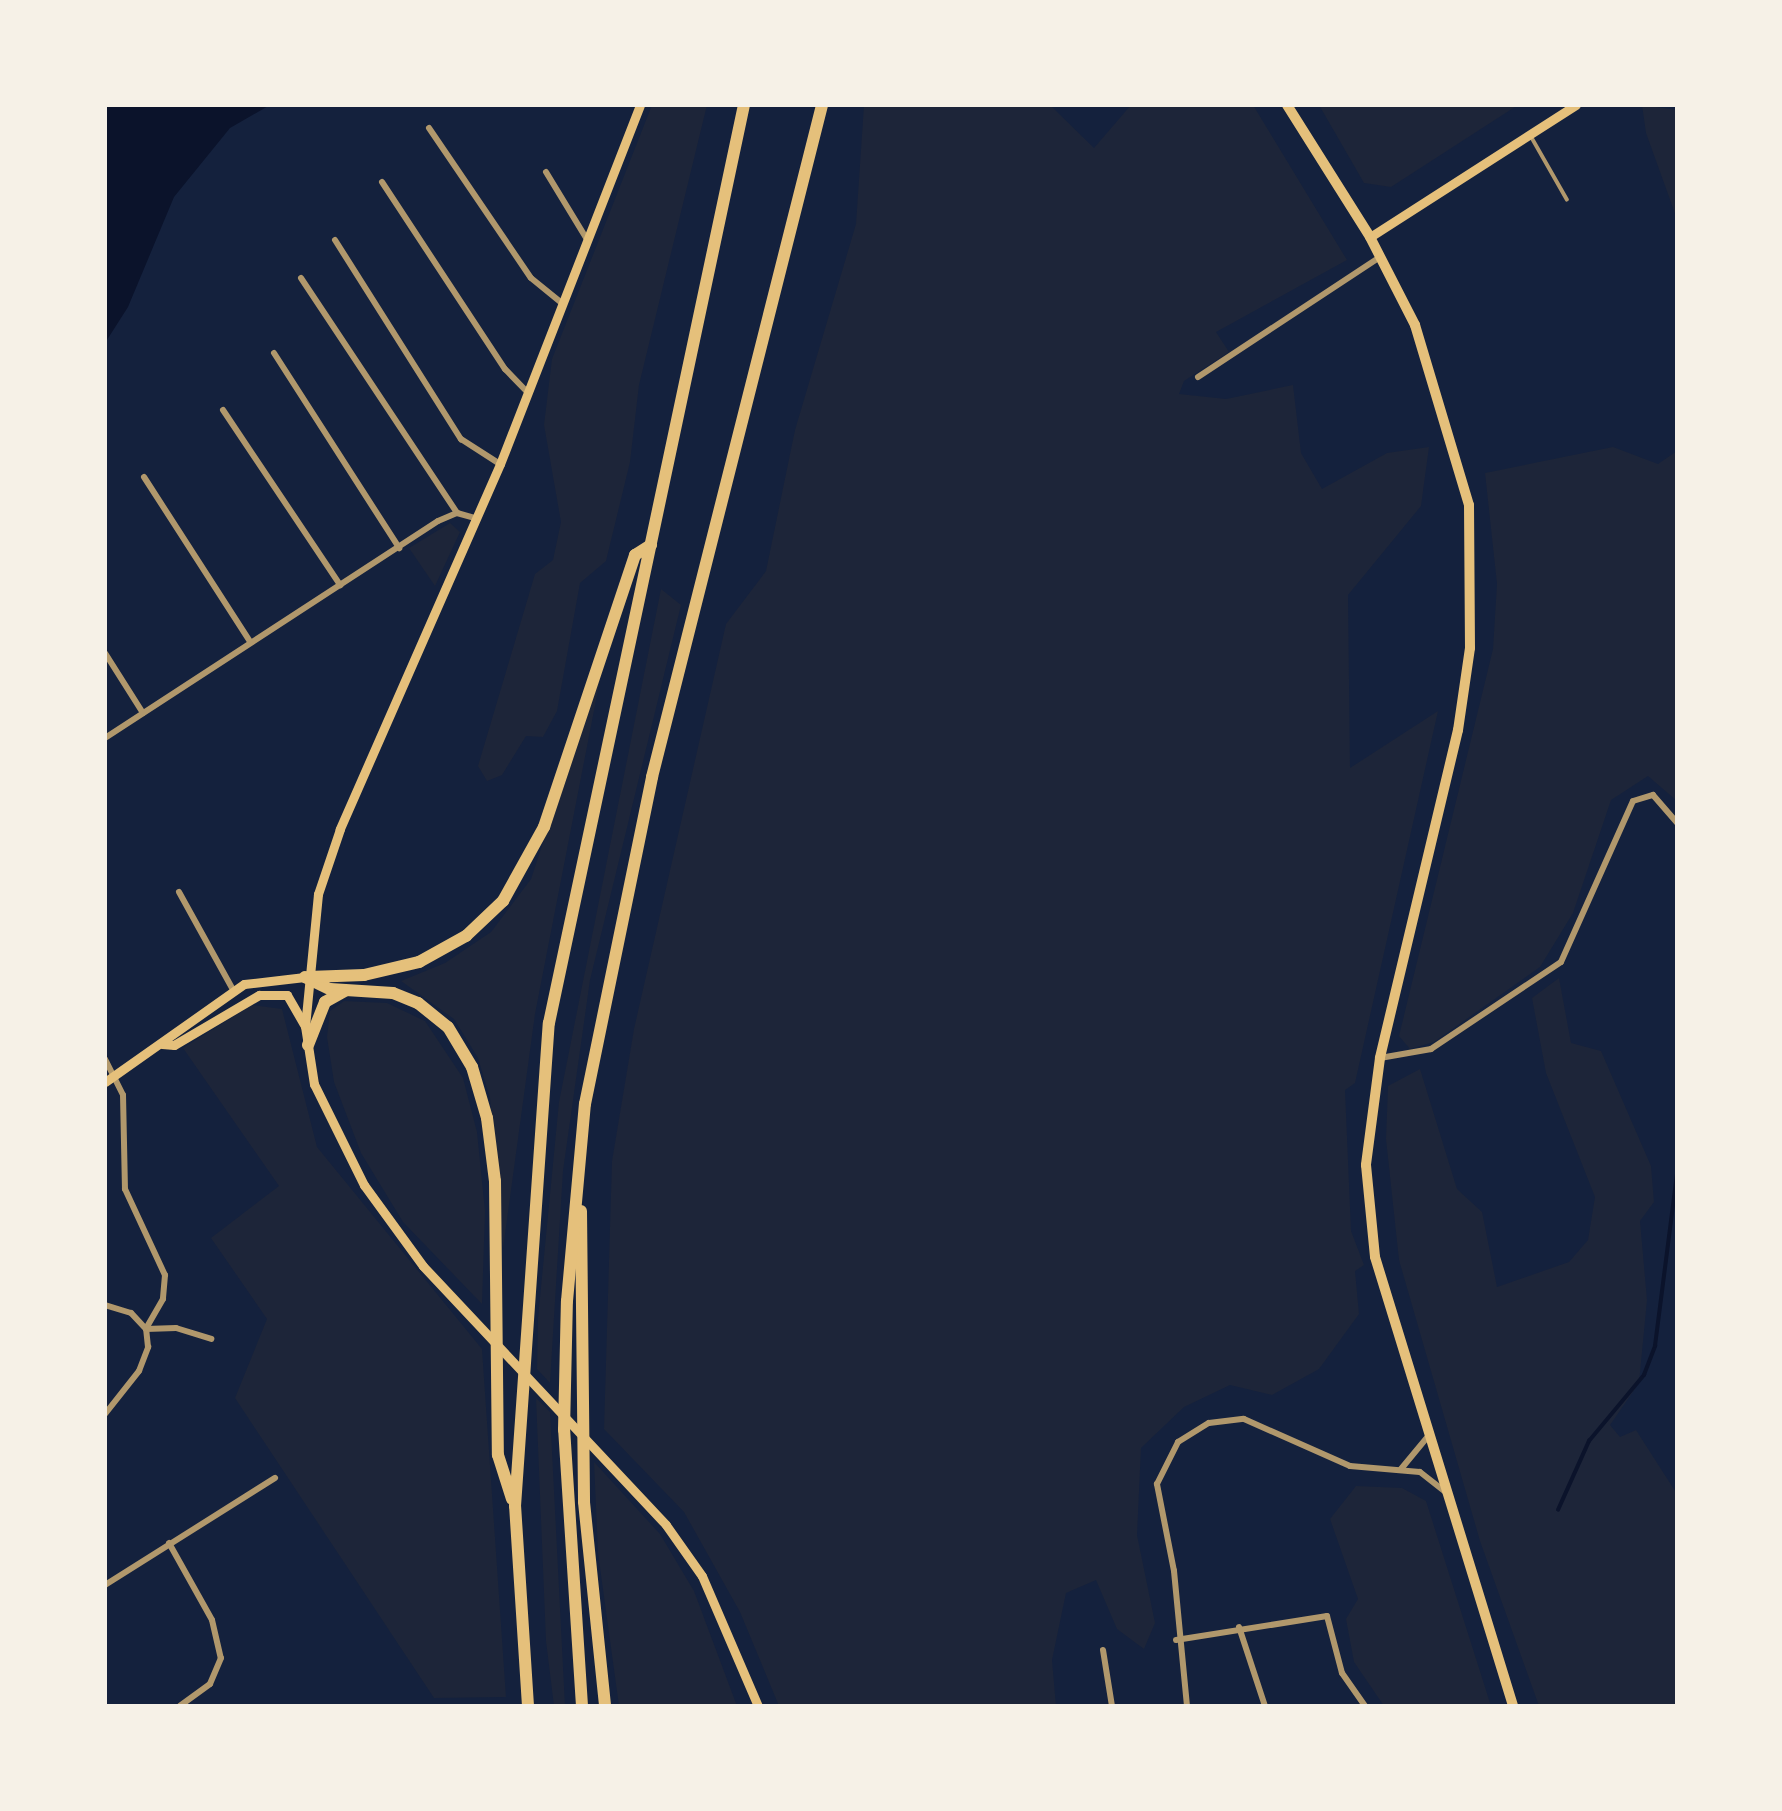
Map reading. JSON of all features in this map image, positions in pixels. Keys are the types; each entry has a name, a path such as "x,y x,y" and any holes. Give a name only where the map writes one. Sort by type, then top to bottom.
{"highway":[{"path":"528,1706 514,1506 549,1023 744,105"},
{"path":"582,1706 564,1430 579,1172 617,932 822,105"},
{"path":"305,977 383,972 427,959 466,936 503,901 544,827 635,555 651,545"},
{"path":"305,977 348,991 393,993 429,1010 456,1037 477,1082 491,1139 498,1230 498,1455 514,1506"},
{"path":"308,1045 325,1002 348,991"},
{"path":"579,1172 586,1286 583,1502 605,1706"}],"main road":[{"path":"640,105 500,464 340,829 318,894 305,977 306,1026 314,1084 341,1148 423,1266 631,1486 702,1576 758,1706"},
{"path":"1287,105 1370,237 1420,337 1462,470 1473,567 1458,730 1380,1058 1366,1137 1376,1257 1513,1706"},
{"path":"1370,237 1576,105"},
{"path":"105,1082 162,1044 233,990 252,980 305,977"},
{"path":"162,1044 174,1045 259,995 288,995 306,1026"}],"street":[{"path":"429,128 531,278 563,304"},
{"path":"545,172 588,241"},
{"path":"382,182 505,369 528,393"},
{"path":"335,240 461,439 500,464"},
{"path":"1198,377 1380,257"},
{"path":"301,278 457,513 475,518"},
{"path":"274,353 399,548"},
{"path":"223,410 340,585"},
{"path":"144,477 251,643"},
{"path":"105,738 340,585 457,513"},
{"path":"105,653 143,713"},
{"path":"1380,1058 1431,1049 1561,962 1633,801 1653,795 1677,823"},
{"path":"179,892 233,990"},
{"path":"105,1059 115,1076 125,1108 125,1189 165,1275 163,1299 146,1329 148,1347 139,1371 105,1414"},
{"path":"105,1305 131,1313 146,1329 176,1328 211,1339"},
{"path":"1187,1706 1177,1640 1160,1470 1192,1431 1228,1419 1273,1428 1350,1466 1401,1469 1433,1480 1451,1497"},
{"path":"1401,1469 1429,1434"},
{"path":"105,1585 275,1478"},
{"path":"169,1543 212,1620 221,1658 210,1684 180,1706"},
{"path":"1177,1640 1239,1627 1327,1616 1342,1673 1364,1706"},
{"path":"1239,1627 1265,1706"},
{"path":"1103,1650 1112,1706"}],"lane":[{"path":"1530,135 1567,199"}],"shaded area":[{"path":"105,105 270,105 230,128 174,197 128,307 105,343"},
{"path":"652,105 707,105 639,385 630,462 606,561 580,583 557,711 543,737 526,736 502,775 487,781 478,766 535,574 553,560 561,522 544,425 552,359"},
{"path":"864,105 1050,105 1094,148 1131,105 1253,105 1347,260 1216,332 1229,352 1184,381 1179,394 1226,399 1293,385 1301,453 1322,489 1387,453 1429,447 1421,506 1348,595 1350,768 1438,711 1355,1083 1345,1090 1351,1231 1364,1265 1355,1271 1359,1314 1319,1369 1272,1395 1230,1385 1184,1407 1141,1448 1137,1535 1155,1623 1144,1649 1117,1629 1096,1580 1066,1593 1052,1660 1056,1706 779,1706 740,1612 684,1512 604,1429 612,1161 634,1029 726,624 766,571 795,430 856,224"},
{"path":"1319,105 1518,105 1391,187 1364,183"},
{"path":"1642,105 1677,110 1677,219 1646,133"},
{"path":"1613,447 1658,464 1677,451 1677,801 1648,776 1611,800 1573,913 1540,967 1434,1042 1410,1049 1399,1036 1493,649 1497,584 1485,473"},
{"path":"450,523 460,532 435,586 409,548"},
{"path":"661,589 681,605 590,980 563,1171 550,1383 537,1369 538,1318 559,1102"},
{"path":"605,654 535,1014 503,1249 490,1098 478,1058 454,1019 401,981 445,963 491,932 531,879"},
{"path":"1559,978 1571,1043 1601,1051 1651,1166 1654,1202 1640,1221 1647,1300 1639,1383 1610,1425 1620,1437 1636,1430 1677,1494 1677,1706 1539,1706 1480,1541 1399,1260 1386,1139 1388,1086 1420,1069 1457,1189 1482,1212 1497,1287 1569,1262 1588,1240 1595,1197 1546,1073 1532,998"},
{"path":"344,1001 387,1003 425,1021 463,1078 477,1132 485,1211 482,1304 403,1222 361,1153 334,1082 327,1037 330,1011"},
{"path":"252,1005 282,1009 317,1147 482,1349 506,1697 434,1698 235,1398 267,1319 211,1238 279,1186 183,1048"},
{"path":"536,1398 550,1412 565,1706 554,1706 546,1641"},
{"path":"594,1462 660,1534 694,1591 737,1706 619,1706 598,1553"},
{"path":"1356,1486 1402,1488 1426,1501 1491,1706 1384,1706 1354,1662 1346,1619 1358,1599 1330,1519"}],"waterway":[{"path":"1558,1510 1589,1441 1644,1375 1655,1346 1677,1175"}]}
